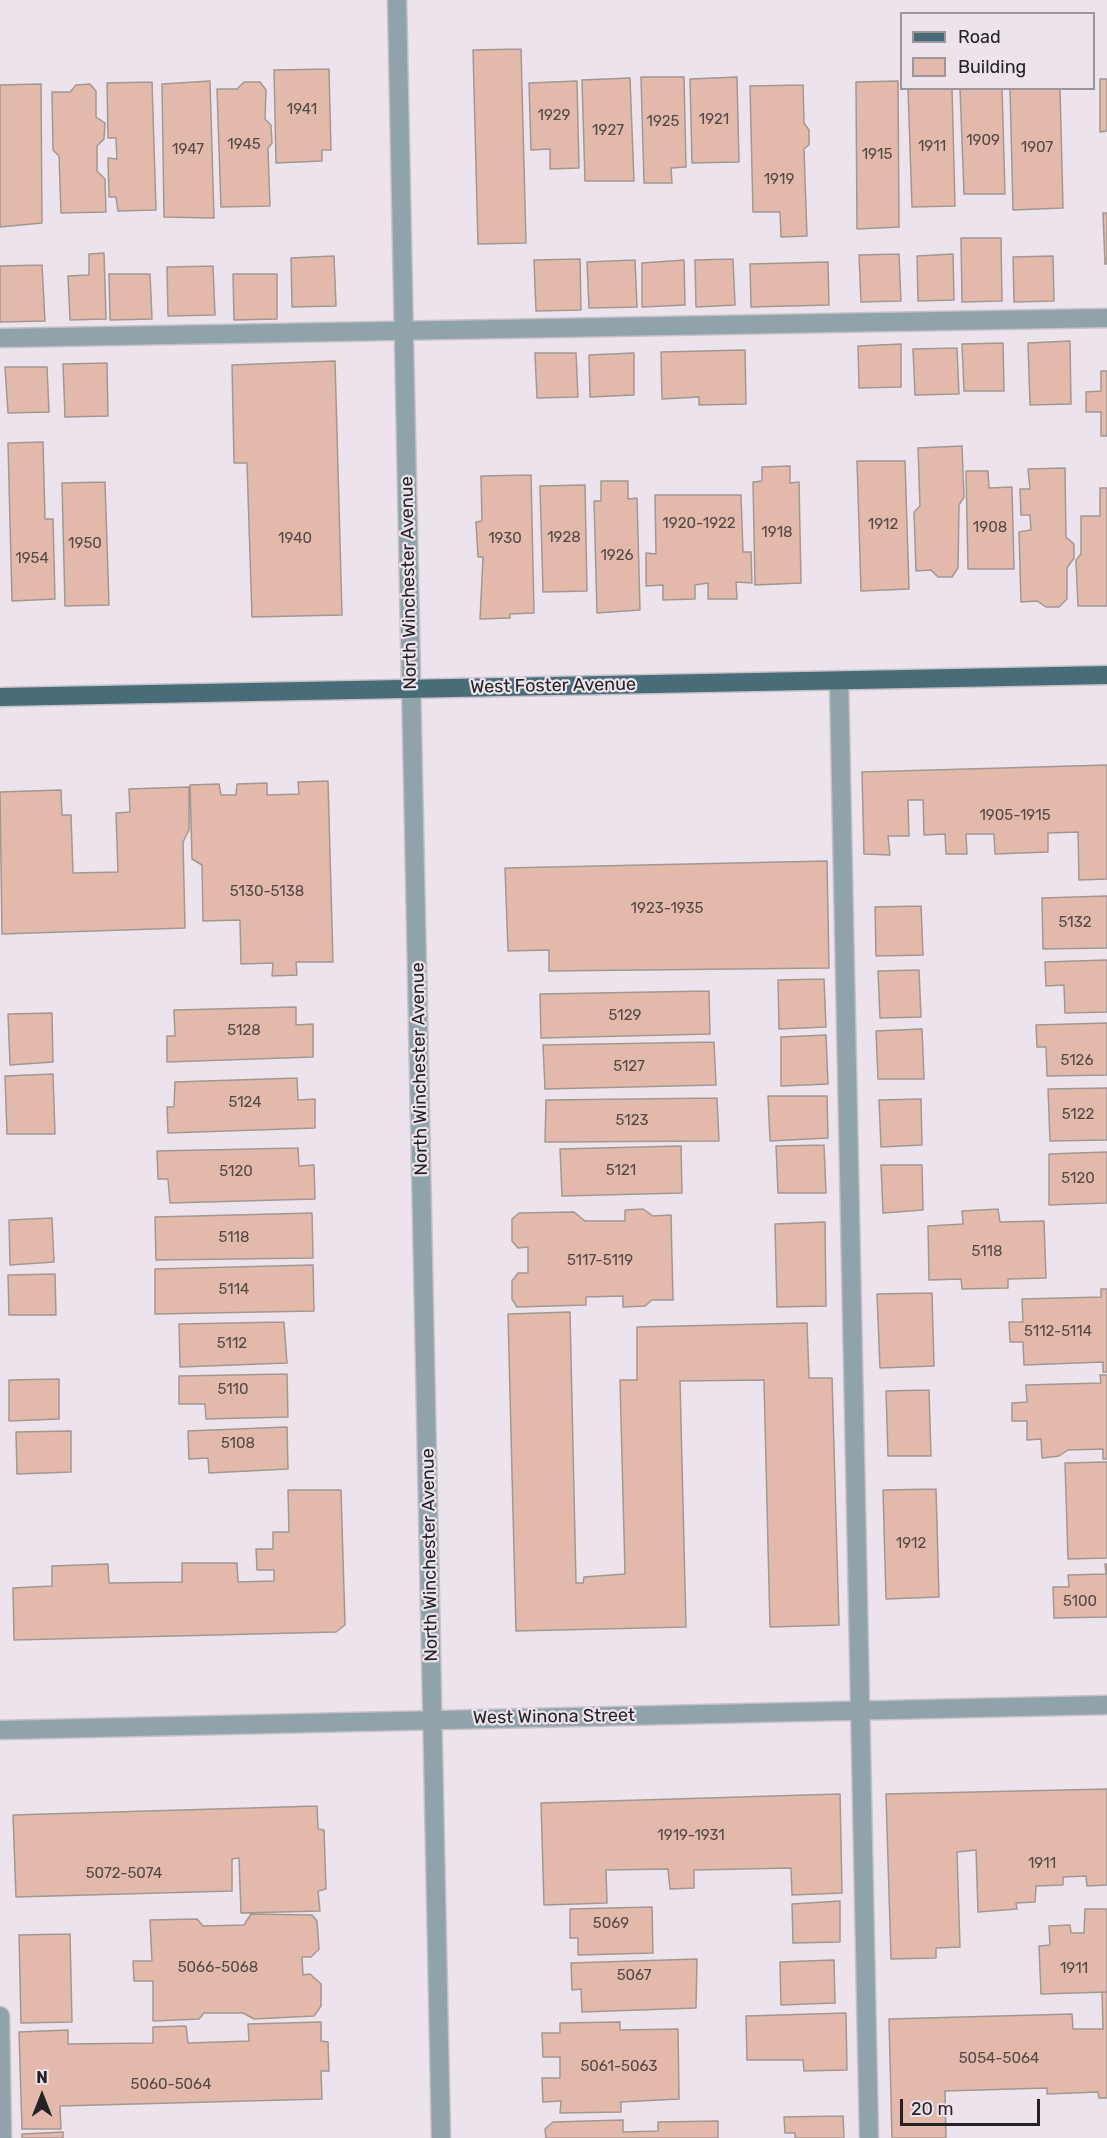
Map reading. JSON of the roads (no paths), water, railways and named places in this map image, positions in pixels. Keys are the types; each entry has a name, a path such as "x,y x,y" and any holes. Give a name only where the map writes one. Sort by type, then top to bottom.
{"main road":[{"name":"West Foster Avenue","path":"0,697 1107,675"}],"street":[{"name":"North Winchester Avenue","path":"397,0 441,2138"},
{"path":"0,338 1107,318"},
{"path":"839,681 869,2138"},
{"name":"West Winona Street","path":"0,1730 1107,1705"},
{"path":"0,2016 2,2138"}]}
